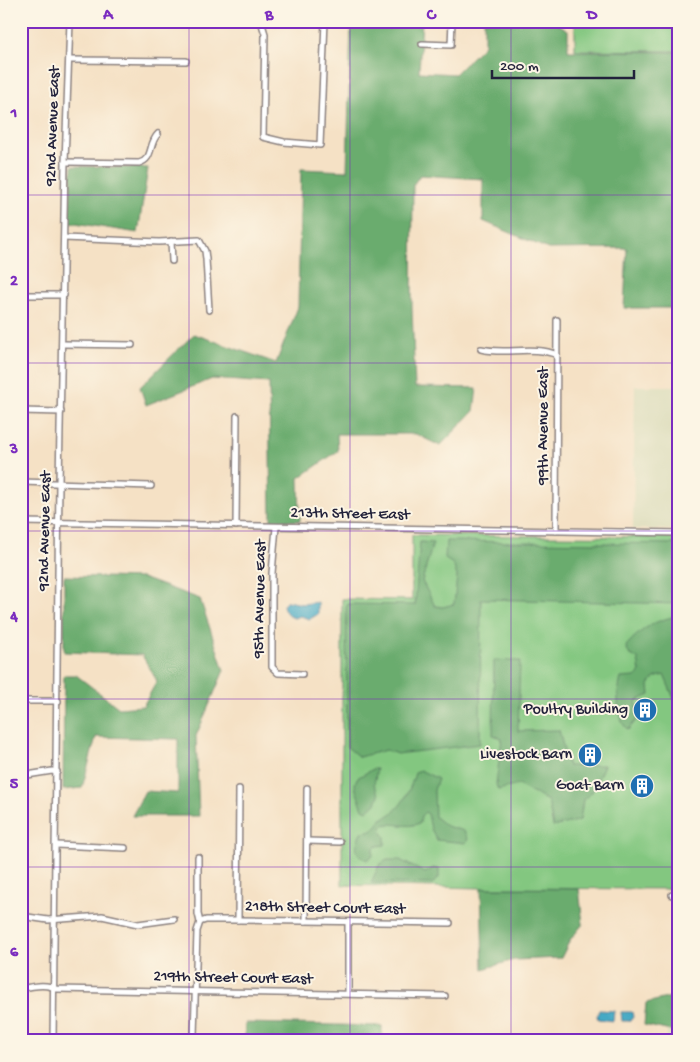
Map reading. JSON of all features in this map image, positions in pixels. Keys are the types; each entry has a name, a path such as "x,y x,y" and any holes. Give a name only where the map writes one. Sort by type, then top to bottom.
{"street":[{"name":"92nd Avenue East","path":"53,1041 59,482 65,162 70,21"},
{"path":"261,21 266,34 263,137 284,142 320,145 325,21"},
{"path":"422,44 451,45 452,21"},
{"path":"69,60 186,62"},
{"path":"65,162 139,163 148,159 152,141 158,134"},
{"path":"64,238 199,240 205,251 209,310"},
{"path":"171,241 172,261"},
{"path":"21,295 64,295"},
{"name":"99th Avenue East","path":"556,531 557,320"},
{"path":"63,344 132,345"},
{"path":"481,349 492,352 541,352 557,356"},
{"path":"21,411 61,412"},
{"path":"236,526 238,416"},
{"path":"21,482 151,486"},
{"name":"213th Street East","path":"21,522 679,532"},
{"name":"95th Avenue East","path":"276,527 272,574 272,667 278,673 302,674"},
{"path":"21,701 58,701"},
{"path":"21,776 57,772"},
{"path":"306,788 306,921"},
{"path":"238,920 239,789"},
{"path":"307,841 340,842"},
{"path":"56,845 125,848"},
{"path":"194,1036 197,931 200,922 198,914 198,857"},
{"path":"672,895 679,894"},
{"path":"21,916 48,920 102,916 138,924 174,919"},
{"name":"218th Street Court East","path":"200,922 206,920 238,920 450,923"},
{"path":"348,922 348,993"},
{"name":"219th Street Court East","path":"21,988 37,986 53,987 56,989 445,996"}],"shaded area":[{"path":"676,174 679,174 679,246 674,245"},
{"path":"635,386 679,386 679,530 633,529"},
{"path":"679,1029 679,1041 667,1041 667,1030 675,1032"}],"green space":[{"path":"351,21 422,21 419,72 455,74 484,45 484,21 553,21 568,30 568,51 679,52 679,174 676,174 673,308 624,308 627,248 548,249 483,221 483,179 420,175 413,185 412,308 415,387 477,388 474,411 440,446 416,434 337,434 338,451 299,478 300,521 271,521 269,383 212,379 146,405 140,387 194,334 276,363 298,307 301,169 347,171"},
{"path":"575,21 679,21 679,51 575,50"},
{"path":"72,166 148,168 138,233 69,222"},
{"path":"412,535 679,537 679,889 342,885 342,599 412,600"},
{"path":"446,541 679,544 679,604 481,599 480,744 397,754 386,750 359,757 347,747 346,607 348,604 415,605 420,542 433,543 422,581 435,606 443,607 454,604 457,576 453,564 445,559"},
{"path":"64,576 142,578 200,599 224,670 196,736 199,816 132,816 145,791 178,793 178,739 96,737 82,788 63,790 64,675 76,675 119,708 143,706 157,681 142,655 64,652"},
{"path":"679,616 679,697 675,701 664,675 654,678 649,685 650,695 636,701 638,718 628,730 621,719 618,705 621,678 635,677 640,672 638,659 629,654 626,646 637,635 656,622"},
{"path":"494,660 520,661 518,731 559,730 568,766 604,765 592,792 583,800 580,820 553,827 548,801 518,785 498,790 496,784 502,738 493,735"},
{"path":"373,769 377,769 374,784 379,795 376,803 367,811 363,809 355,784 357,778"},
{"path":"420,770 438,779 434,790 435,817 446,826 464,831 468,839 466,843 437,840 431,829 428,814 425,812 421,816 420,823 415,825 383,825 381,831 385,837 385,845 377,846 373,849 373,855 367,860 362,857 357,851 361,832 373,829 381,819 399,807 407,794 415,773"},
{"path":"387,860 400,860 425,873 433,868 439,869 439,878 432,884 371,883 379,865"},
{"path":"481,888 579,889 583,924 570,940 561,958 514,960 483,969"},
{"path":"679,995 679,1029 675,1032 644,1025 646,1003"},
{"path":"245,1023 382,1026 382,1037 353,1041 245,1041"}],"water":[{"path":"287,601 303,604 318,602 318,614 310,619 300,616 294,618 287,613 283,605"},
{"path":"599,1010 614,1011 613,1021 598,1019"},
{"path":"621,1012 632,1012 633,1017 630,1021 622,1021"}],"place":[{"name":"Poultry Building","path":"645,710"},
{"name":"Livestock Barn","path":"590,755"},
{"name":"Goat Barn","path":"642,786"}]}
